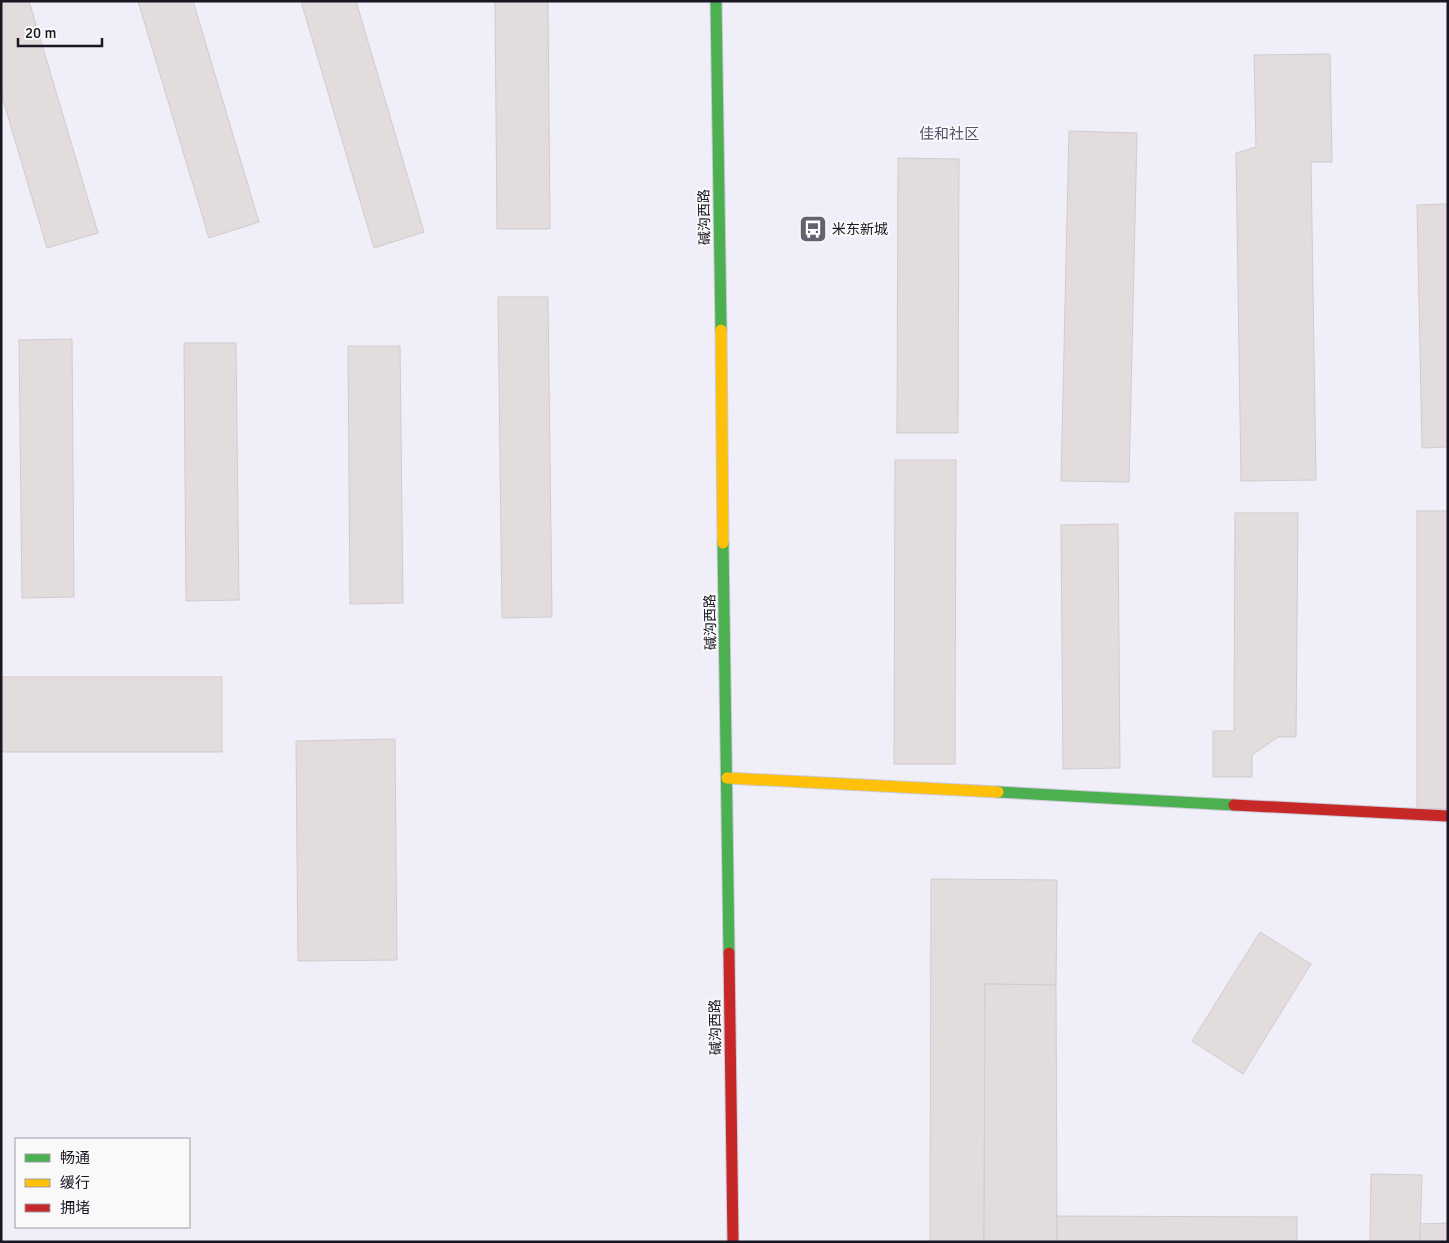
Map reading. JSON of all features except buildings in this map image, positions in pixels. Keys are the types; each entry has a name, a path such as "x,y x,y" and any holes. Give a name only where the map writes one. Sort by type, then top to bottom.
{"street":[{"name":"碱沟西路","path":"716,1 733,1242"},
{"path":"727,778 1448,816"}],"traffic: fast":[{"path":"716,1 721,330"},
{"path":"723,543 729,953"},
{"path":"998,792 1234,805"}],"traffic: slow":[{"path":"721,330 723,543"},
{"path":"727,778 998,792"}],"traffic: jam":[{"path":"1234,805 1448,816"},
{"path":"729,953 733,1242"}],"place":[{"name":"米东新城","path":"813,229"}],"district":[{"name":"佳和社区","path":"949,134"}]}
